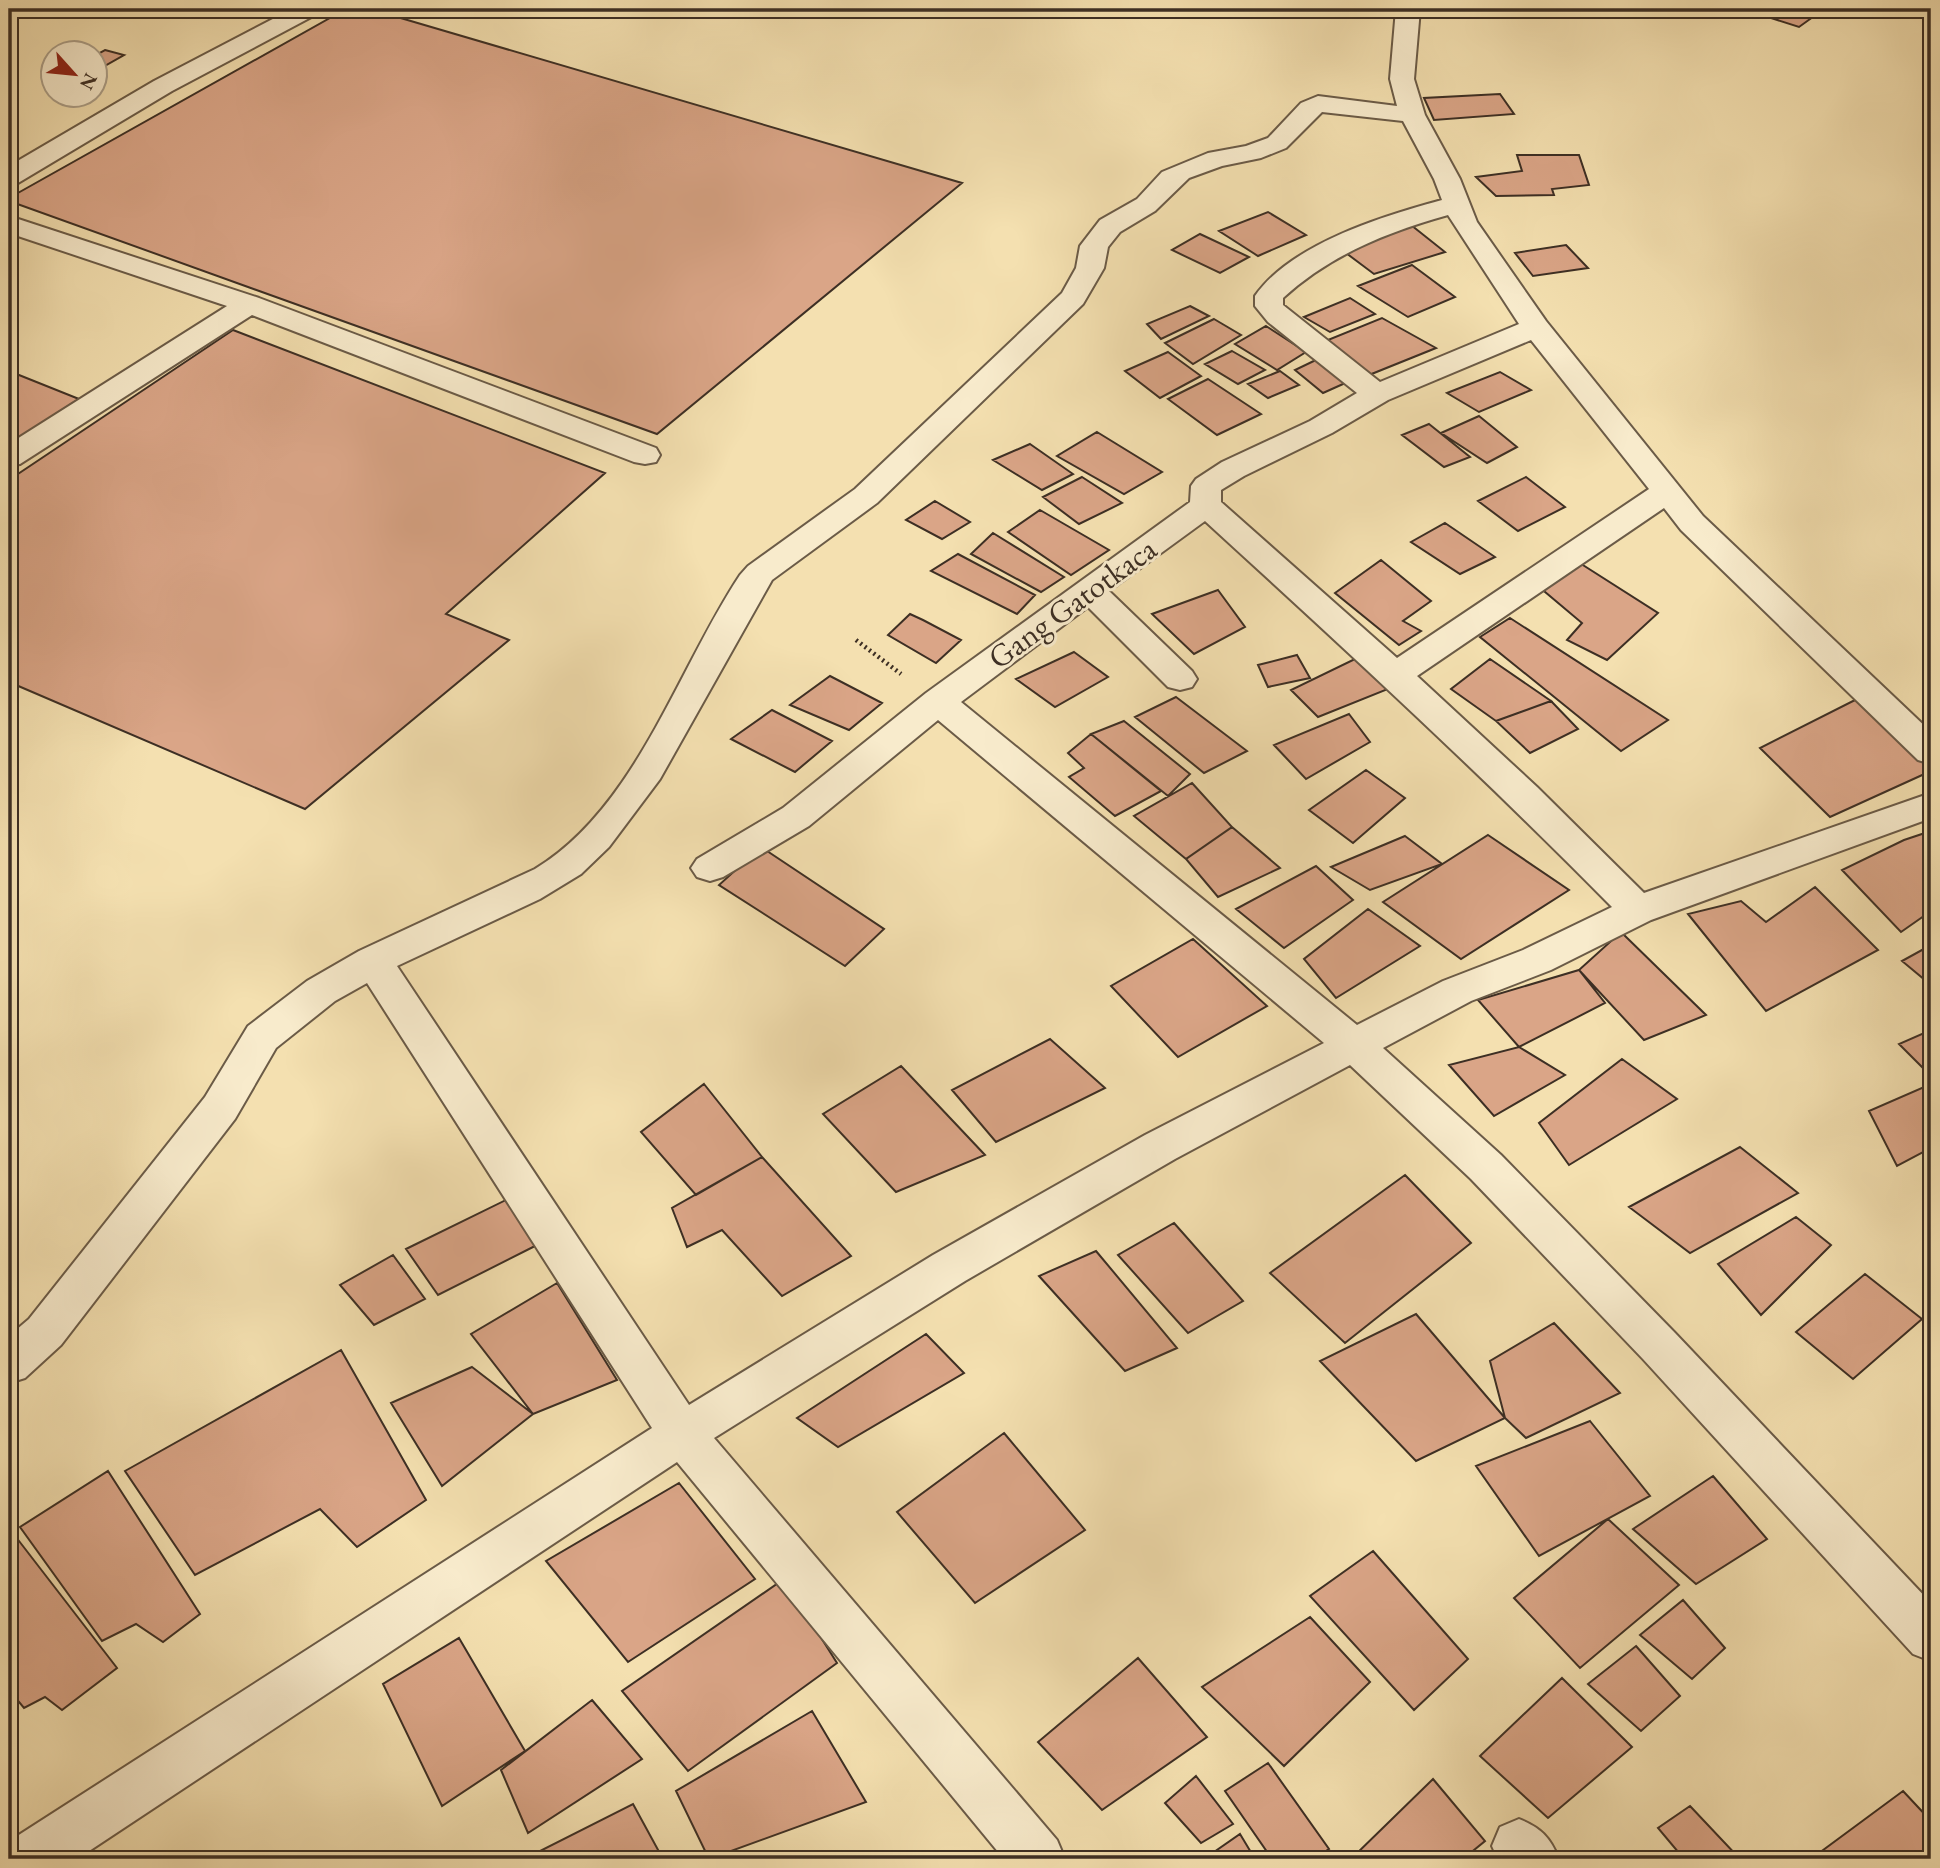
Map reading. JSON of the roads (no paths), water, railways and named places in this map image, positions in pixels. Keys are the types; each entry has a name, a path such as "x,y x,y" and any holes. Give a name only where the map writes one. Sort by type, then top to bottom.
{"street":[{"path":"9,177 163,86 310,9"},
{"path":"1408,9 1402,79 1412,115 1447,179 1455,205 1536,327 1666,492 1727,559 1931,752"},
{"path":"9,1363 45,1332 220,1108 262,1037 321,991 373,961 539,884 568,866 599,835 650,767 752,582 760,573 866,496 1073,298 1090,268 1094,246 1110,226 1146,205 1180,172 1217,159 1252,153 1277,142 1310,108 1318,104 1412,115"},
{"path":"1377,394 1278,316 1269,306 1269,296 1295,271 1335,245 1417,215 1455,205"},
{"path":"9,224 249,304 645,455"},
{"path":"9,457 249,304"},
{"path":"1536,327 1377,394 1224,475 1207,486 1204,497 1206,505 1395,675 1524,796 1638,910"},
{"path":"1395,675 1666,492"},
{"name":"Gang Gatotkaca","path":"710,868 796,817 938,701 1206,505"},
{"path":"1089,590 1180,679"},
{"path":"938,701 1356,1045 1486,1167 1659,1346 1931,1638"},
{"path":"30,1859 682,1434 949,1268 1160,1147 1457,991 1537,960 1638,910 1931,805"},
{"path":"373,961 682,1434 1038,1859"}]}
